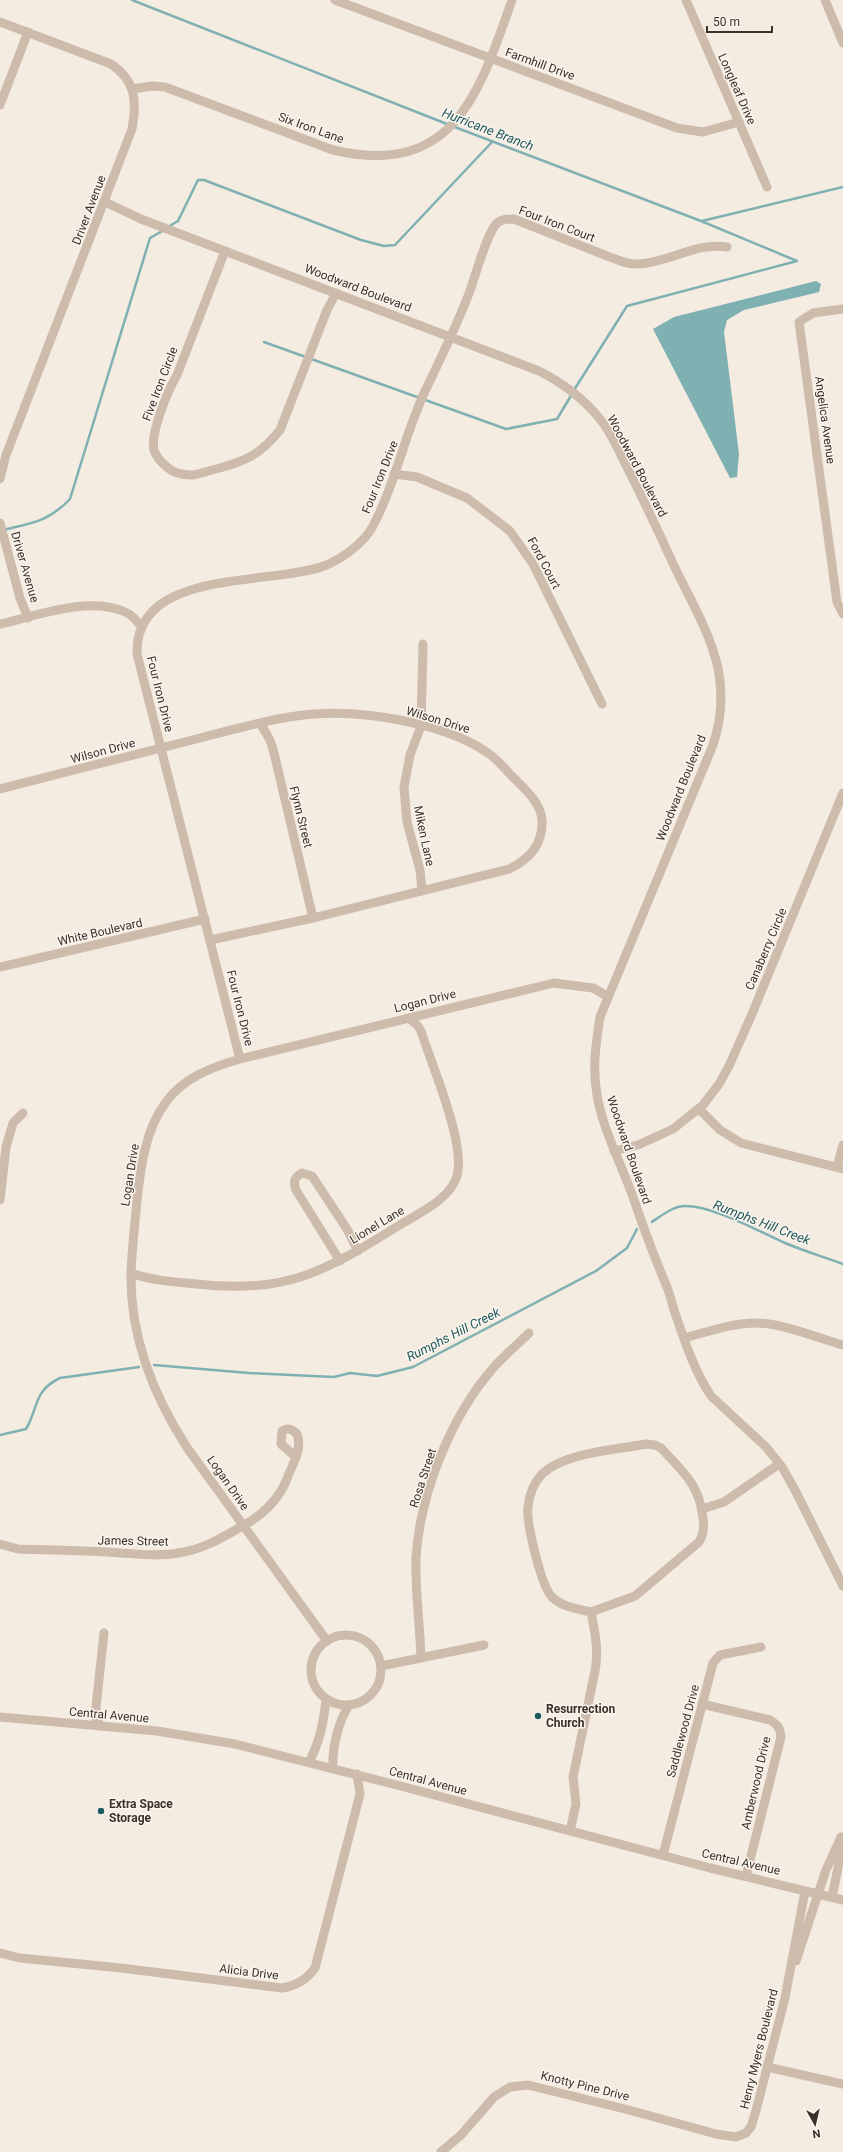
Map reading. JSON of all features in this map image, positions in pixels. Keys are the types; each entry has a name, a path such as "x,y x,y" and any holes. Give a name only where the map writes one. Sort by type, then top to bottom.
{"street":[{"name":"Farmhill Drive","path":"336,0 690,131 704,132 739,122"},
{"name":"Six Iron Lane","path":"132,89 152,86 164,87 333,150 355,155 387,156 407,152 427,144 451,126 460,117 475,93 512,0"},
{"name":"Longleaf Drive","path":"686,0 767,187"},
{"path":"825,0 843,42"},
{"name":"Driver Avenue","path":"0,22 111,64 126,76 132,89 134,111 132,130 6,456 0,479"},
{"path":"0,105 28,32"},
{"name":"Woodward Boulevard","path":"104,202 225,251 450,336 551,377 584,400 602,420 646,505 696,608 716,657 720,683 720,702 719,721 715,739 607,996 600,1017 596,1039 594,1073 597,1096 614,1151 634,1200 656,1263 668,1288 684,1338 697,1370 711,1396 766,1446 779,1464 795,1490 843,1586"},
{"name":"Four Iron Court","path":"450,336 469,294 489,237 497,224 501,221 514,219 635,265 655,262 698,247 714,245 727,247"},
{"name":"Five Iron Circle","path":"225,251 177,375 170,387 153,442 158,458 169,469 176,472 192,475 247,460 272,440 280,430 327,310 336,293"},
{"name":"Angelica Avenue","path":"843,309 813,312 799,322 837,602 843,614"},
{"name":"Four Iron Drive","path":"240,1059 137,654 138,638 149,614 160,605 177,595 198,587 292,574 315,569 334,561 356,545 371,528 382,508 426,389 450,336"},
{"name":"Ford Court","path":"394,474 417,477 466,498 510,531 531,559 602,704"},
{"name":"Driver Avenue","path":"0,523 20,598 28,618"},
{"path":"0,624 72,608 105,606 129,614 142,627"},
{"name":"Miken Lane","path":"422,891 420,870 407,822 404,787 410,756 421,726 423,644"},
{"name":"Wilson Drive","path":"0,789 291,716 337,713 389,719 421,726 466,740 486,751 502,764 539,809 542,816 542,833 540,841 531,855 513,867 313,918 210,940"},
{"name":"Flynn Street","path":"260,723 270,740 274,753 313,918"},
{"name":"Canaberry Circle","path":"614,1151 624,1150 660,1137 673,1129 699,1108 714,1092 729,1066 804,891 843,793"},
{"name":"White Boulevard","path":"0,967 205,919"},
{"name":"Logan Drive","path":"327,1640 188,1449 169,1420 158,1398 148,1371 134,1308 131,1273 134,1230 142,1163 155,1120 172,1094 189,1080 209,1069 240,1059 554,983 587,987 607,996"},
{"name":"Lionel Lane","path":"131,1273 144,1278 172,1282 237,1288 260,1286 297,1278 315,1273 358,1251 435,1203 448,1192 456,1178 458,1154 455,1136 421,1031 409,1018"},
{"path":"699,1108 720,1130 741,1143 840,1168 843,1145"},
{"path":"0,1200 3,1147 13,1123 23,1113"},
{"path":"340,1261 296,1190 294,1181 295,1177 302,1173 312,1176 347,1229 358,1251"},
{"path":"684,1338 722,1327 757,1322 819,1337 843,1345"},
{"name":"Rosa Street","path":"420,1658 416,1556 418,1536 430,1490 453,1428 470,1400 495,1366 529,1333"},
{"path":"646,1444 655,1445 661,1448 692,1483 700,1500 704,1534 698,1542 635,1596 591,1612 558,1603 550,1596 540,1575 527,1515 534,1485 542,1474 556,1464 569,1459 646,1444"},
{"name":"James Street","path":"0,1544 18,1549 159,1555 196,1549 212,1543 264,1513 282,1490 296,1457"},
{"path":"702,1509 724,1502 779,1464"},
{"path":"570,1831 576,1804 572,1777 598,1654 591,1612"},
{"path":"100,1726 96,1718 96,1707 104,1633"},
{"path":"340,1635 359,1637 374,1648 381,1666 379,1682 376,1689 364,1700 349,1705 333,1703 326,1699 314,1685 310,1667 316,1650 327,1640 340,1635"},
{"path":"381,1666 484,1645"},
{"name":"Saddlewood Drive","path":"663,1855 702,1704 716,1659 720,1655 761,1647"},
{"path":"309,1762 320,1737 325,1715 326,1699"},
{"name":"Amberwood Drive","path":"702,1704 770,1720 778,1726 780,1731 781,1737 746,1876"},
{"path":"333,1768 333,1753 343,1715 349,1705"},
{"name":"Central Avenue","path":"0,1717 157,1731 215,1740 357,1774 570,1831 843,1900"},
{"name":"Alicia Drive","path":"0,1953 20,1958 121,1968 282,1988 297,1984 311,1974 315,1968 360,1794 357,1774"},
{"path":"819,1894 826,1870 842,1835"},
{"path":"832,1897 840,1858 842,1835"},
{"name":"Henry Myers Boulevard","path":"746,2133 751,2127 758,2107 791,1969 805,1891"},
{"name":"Henry Myers Boulevard","path":"791,1969 800,1954 819,1894"},
{"path":"767,2067 843,2084"},
{"name":"Knotty Pine Drive","path":"441,2152 462,2135 494,2097 510,2087 528,2085 629,2110 716,2134 736,2137 746,2133"}],"water":[{"path":"816,281 821,284 819,292 744,310 727,320 724,332 739,454 737,477 730,478 653,329 674,317"}],"waterway":[{"name":"Hurricane Branch","path":"132,0 447,124"},
{"path":"452,126 701,221 797,261 627,306 574,390"},
{"path":"168,227 178,221 198,180 204,180 361,240 384,246 395,245 492,142"},
{"name":"Hurricane Branch","path":"702,221 843,187"},
{"path":"3,530 31,523 47,517 62,507 70,499 150,238 164,230"},
{"path":"264,342 506,429 557,419 572,394"},
{"name":"Rumphs Hill Creek","path":"652,1222 667,1212 681,1206 697,1207 722,1215 785,1243 843,1264"},
{"name":"Rumphs Hill Creek","path":"154,1365 249,1373 334,1377 350,1373 377,1376 413,1367 596,1271 627,1248 637,1229"},
{"name":"Rumphs Hill Creek","path":"0,1435 26,1429 41,1394 45,1388 60,1378 139,1367"}],"place":[{"name":"Resurrection Church","path":"538,1716"},
{"name":"Extra Space Storage","path":"101,1811"}]}
